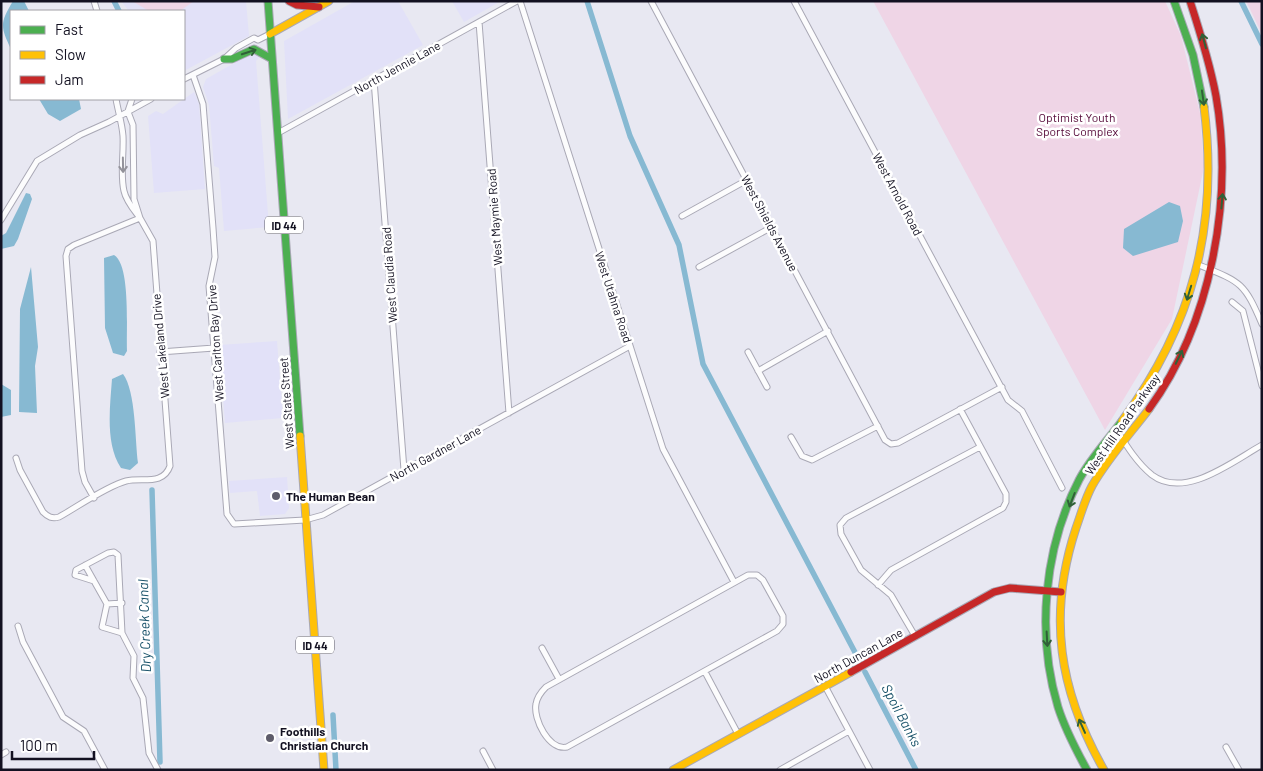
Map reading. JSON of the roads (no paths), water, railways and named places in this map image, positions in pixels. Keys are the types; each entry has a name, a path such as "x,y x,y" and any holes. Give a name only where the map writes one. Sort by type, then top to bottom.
{"street":[{"name":"ID 44","path":"268,1 270,34"},
{"path":"289,1 297,5 319,7"},
{"path":"185,80 224,59 248,42 270,34 329,1"},
{"name":"North Jennie Lane","path":"278,133 518,1"},
{"name":"West Utahna Road","path":"518,1 667,460 734,582"},
{"name":"West Shields Avenue","path":"651,1 885,440 891,444 898,443 960,409"},
{"name":"West Arnold Road","path":"794,1 1008,400 1022,411 1062,488"},
{"name":"West Hill Road Parkway","path":"1087,770 1067,730 1057,702 1048,650 1047,590 1052,559 1078,482 1156,369 1185,308 1199,265 1210,174 1209,138 1200,75 1174,1"},
{"name":"West Hill Road Parkway","path":"1104,770 1076,715 1069,688 1062,649 1061,592 1065,562 1091,488 1167,381 1198,313 1211,270 1222,202 1221,124 1213,73 1202,32 1190,1"},
{"name":"West Maymie Road","path":"479,22 509,413"},
{"name":"West State Street","path":"270,34 324,770"},
{"path":"224,59 232,59 254,49 272,59"},
{"name":"West Carlton Bay Drive","path":"193,76 203,104 212,208 215,257 209,286 227,514 230,521"},
{"name":"West Claudia Road","path":"374,80 404,470"},
{"name":"West Lakeland Drive","path":"94,498 123,482 160,479 165,476 170,466 153,241 127,200 124,190 123,135 118,117 120,107 116,100"},
{"path":"128,112 132,100"},
{"path":"1,220 30,169 48,153 150,100"},
{"name":"West Lakeland Drive","path":"128,112 132,126 134,199 140,218"},
{"path":"682,216 746,180"},
{"path":"16,458 20,470 43,512 51,518 59,517 94,498 84,482 82,471 66,256 68,249 140,218"},
{"path":"699,267 772,227"},
{"path":"1199,265 1241,284 1262,324"},
{"path":"1232,302 1243,311 1262,386"},
{"path":"758,370 828,331"},
{"name":"North Gardner Lane","path":"230,521 239,525 305,520 323,515 630,346"},
{"path":"160,352 214,348"},
{"path":"748,352 767,387"},
{"path":"878,585 891,570 1002,508 1006,502 1006,494 960,409 1002,387"},
{"path":"791,437 802,456 808,460 814,460 878,426"},
{"path":"1116,429 1152,475 1171,484 1193,480 1208,474 1262,445"},
{"path":"915,636 896,602 867,577 857,564 841,534 840,525 846,518 980,447"},
{"path":"94,581 75,575 76,570 108,553 114,552 118,555 122,602 122,633 134,656 133,678 143,698 149,753 158,770"},
{"path":"86,565 107,604 102,627 122,633"},
{"path":"748,575 757,575 763,580 783,616 783,624 777,631 567,746 559,748 551,742 535,711 540,692 559,679 734,582 748,575"},
{"name":"North Duncan Lane","path":"673,770 994,592 1010,588 1061,592"},
{"path":"107,604 122,602"},
{"path":"18,626 23,642 63,717 81,727 105,770"},
{"path":"542,648 559,679"},
{"path":"705,672 738,734"},
{"path":"825,686 870,770"},
{"path":"780,770 849,731"},
{"path":"1226,747 1238,770"},
{"path":"484,751 494,770"}],"water":[{"path":"13,1 24,1 28,10 10,10 10,47 3,30 6,15"},
{"path":"40,100 79,100 81,109 60,121 48,114"},
{"path":"26,193 30,194 32,199 18,239 14,246 1,249 1,236 6,233"},
{"path":"1169,202 1180,206 1183,221 1178,242 1133,256 1123,248 1124,229"},
{"path":"114,255 123,271 125,284 127,351 124,356 113,353 105,328 104,258"},
{"path":"31,267 38,347 35,366 37,413 19,412 20,309"},
{"path":"123,374 133,404 138,463 130,470 121,468 116,458 110,425 112,379"},
{"path":"1,384 11,390 11,415 1,417"}],"waterway":[{"name":"Dry Creek Canal","path":"114,1 118,10"},
{"path":"587,1 630,136 679,245 703,364 858,658"},
{"path":"1241,1 1262,44"},
{"name":"Dry Creek Canal","path":"152,490 160,762"},
{"name":"Spoil Banks","path":"865,672 916,770"},
{"path":"333,715 336,770"}],"place":[{"name":"The Human Bean","path":"276,496"},
{"name":"Foothills Christian Church","path":"270,738"}],"park label":[{"name":"Optimist Youth Sports Complex","path":"1077,124"}]}
